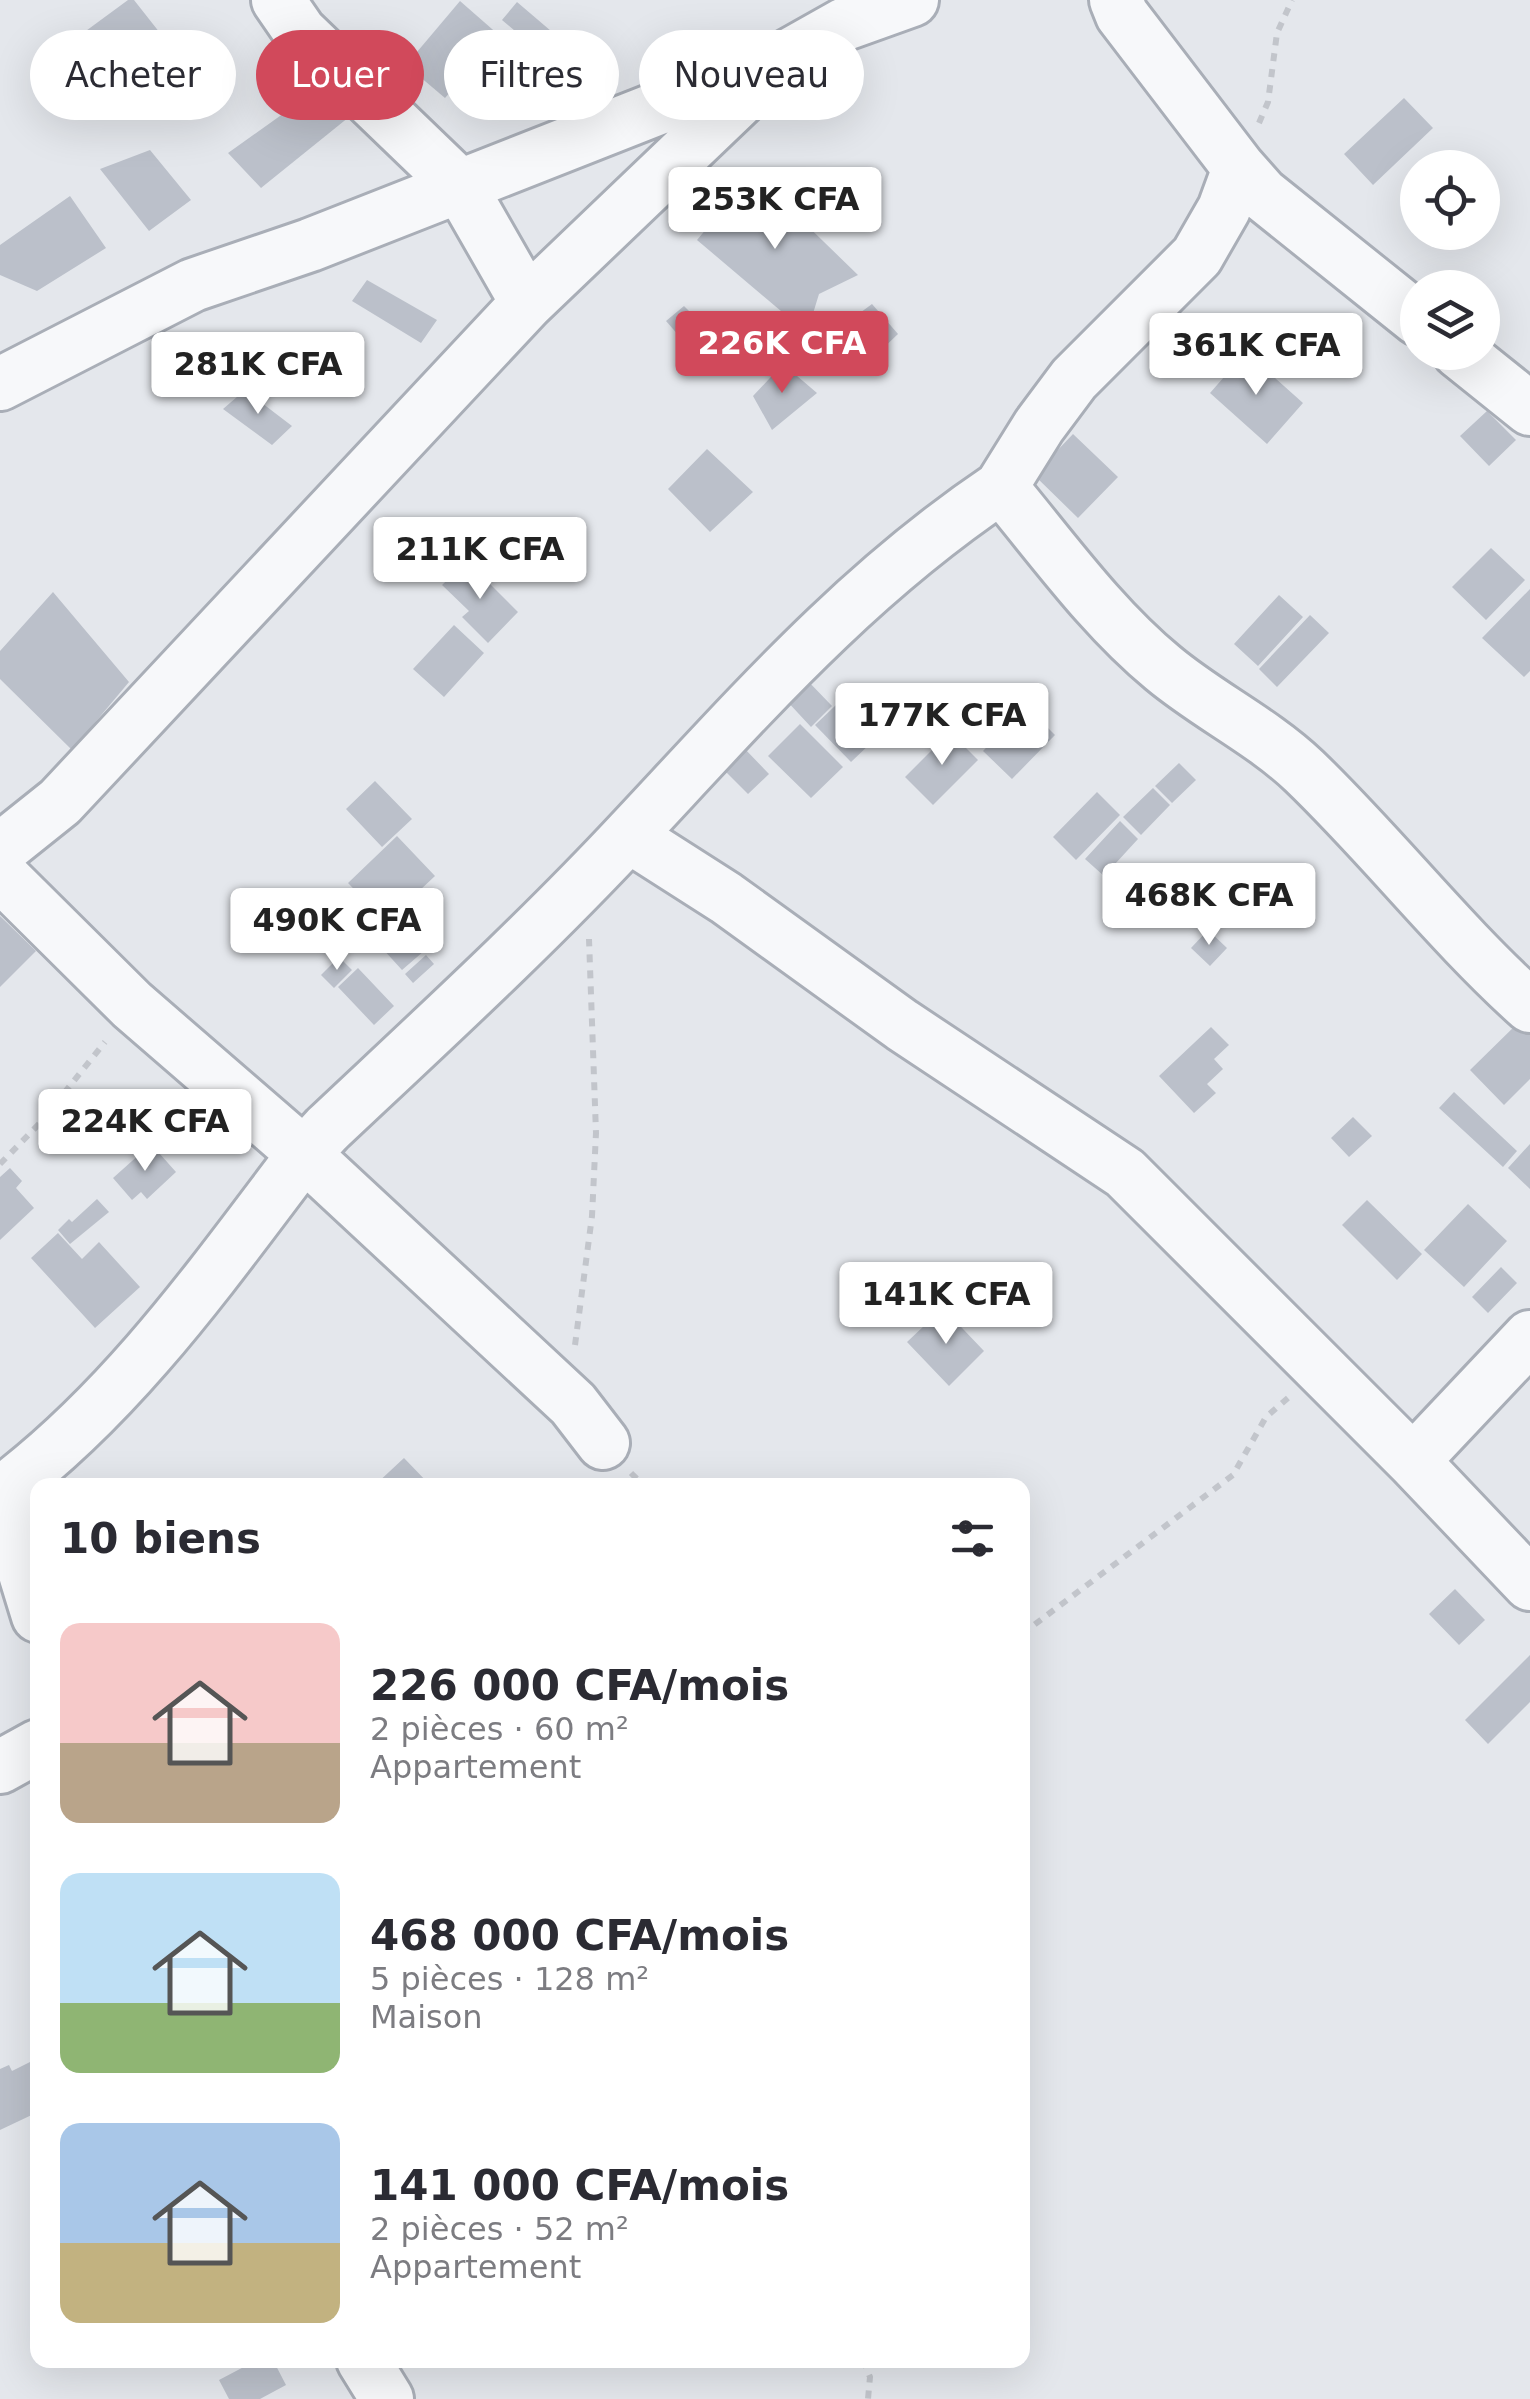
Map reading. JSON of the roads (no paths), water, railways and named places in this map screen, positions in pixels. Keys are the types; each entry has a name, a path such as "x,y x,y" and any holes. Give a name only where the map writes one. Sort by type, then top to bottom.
{"street":[{"path":"278,0 300,32 460,186 527,303"},
{"path":"815,30 836,12 912,0"},
{"path":"1116,0 1128,23 1262,194 1400,304"},
{"path":"0,384 193,284 310,245 639,116"},
{"path":"0,850 60,802 527,303 718,120"},
{"path":"30,1590 0,1492 48,1455 134,1370 304,1154 629,836 740,713 851,603 936,532 1000,487 1074,379 1196,256 1224,208 1239,168"},
{"path":"1482,370 1530,409"},
{"path":"1000,487 1126,634 1205,701 1303,770 1530,1006"},
{"path":"629,836 726,898 902,1025 1125,1173 1530,1584"},
{"path":"0,874 132,1004 304,1154 588,1424"},
{"path":"1413,1461 1530,1338"},
{"path":"0,1767 30,1750"},
{"path":"368,2368 387,2399"}]}
